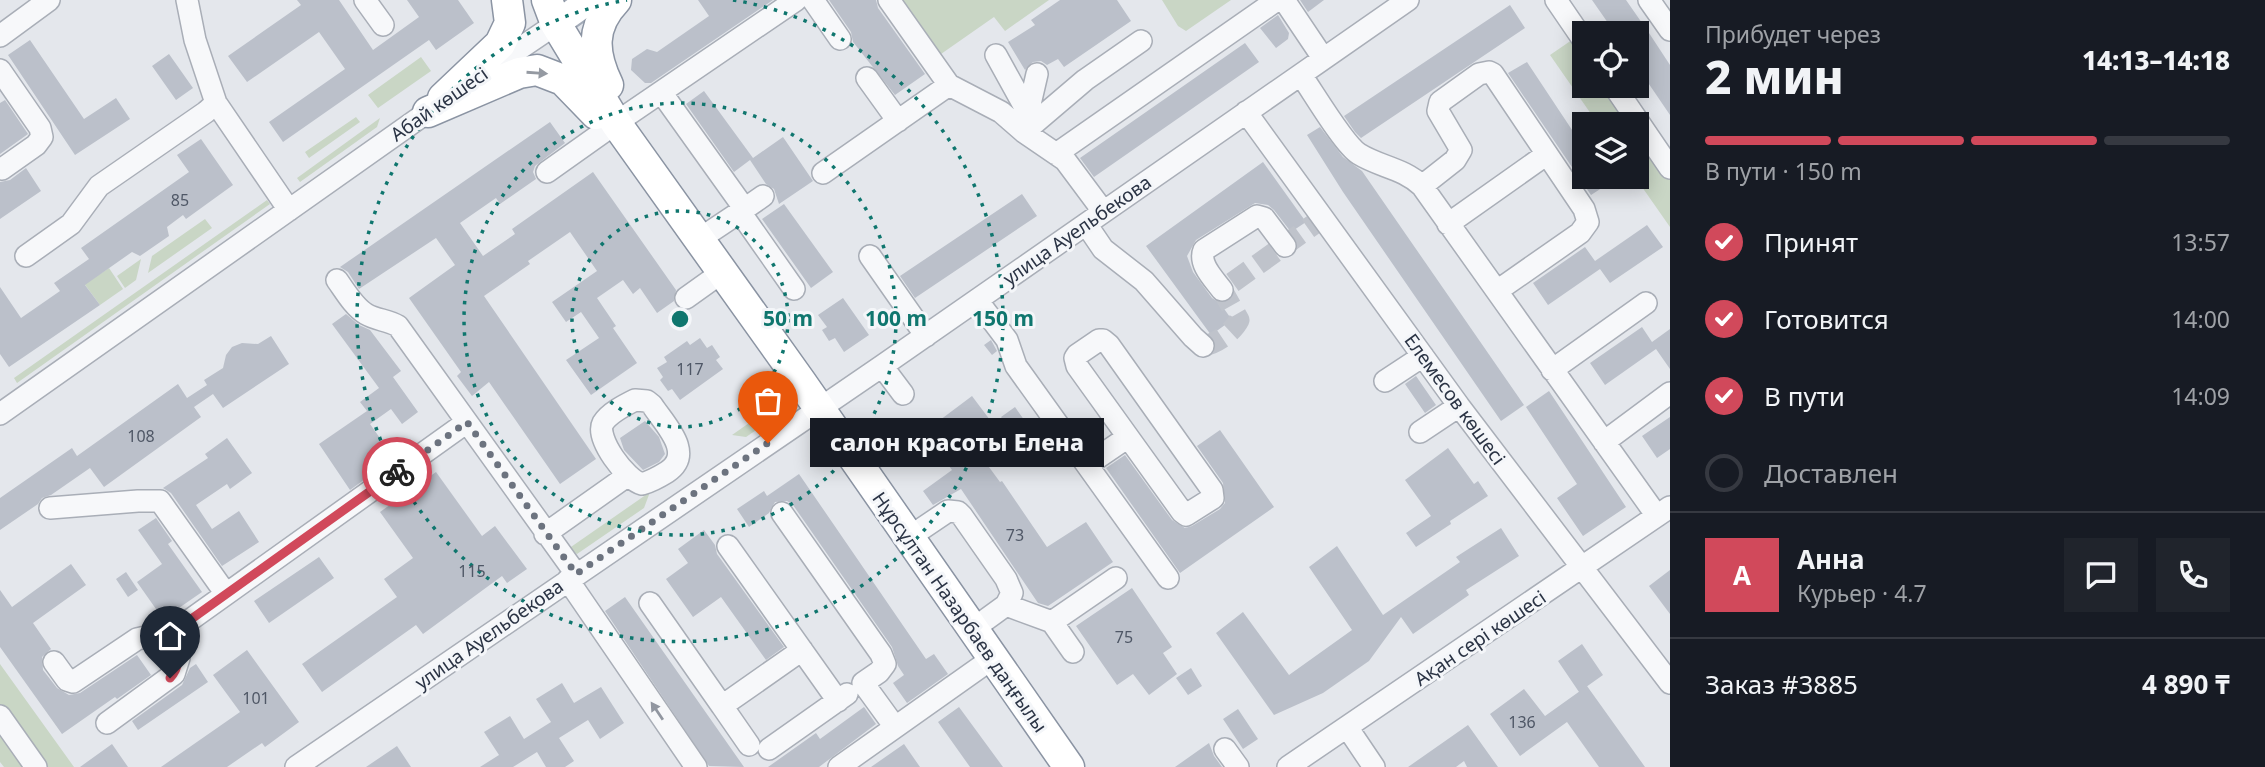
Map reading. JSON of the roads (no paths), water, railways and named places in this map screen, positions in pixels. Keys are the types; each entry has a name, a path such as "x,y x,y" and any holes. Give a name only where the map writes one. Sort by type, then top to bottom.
{"highway":[{"path":"428,112 500,44 510,23 507,0"},
{"path":"526,0 530,6 557,22"},
{"path":"616,0 598,25 595,45 616,123"},
{"name":"Нұрсұлтан Назарбаев даңғылы","path":"557,22 616,123 820,409 1069,767"},
{"path":"428,112 519,73 537,70 563,80 616,123 649,171"}],"main road":[{"name":"Абай көшесі","path":"557,22 590,0"}],"street":[{"path":"0,36 49,0"},
{"path":"187,0 195,40 216,103 280,216"},
{"path":"365,0 383,25"},
{"path":"547,172 796,0"},
{"path":"813,0 840,39"},
{"path":"889,0 949,85 1026,123"},
{"path":"1056,154 1277,0"},
{"path":"1284,0 1323,58"},
{"name":"улица Ауельбекова","path":"296,767 883,366 1408,0"},
{"path":"1649,0 1670,30"},
{"path":"1559,5 1572,24"},
{"name":"Абай көшесі","path":"0,414 557,22"},
{"path":"1026,123 1141,41"},
{"path":"996,55 1026,123 1056,154 1066,160 1094,218 1103,249 1144,281 1203,346"},
{"path":"0,70 40,128 42,137 40,142 2,169"},
{"path":"1422,186 1455,160 1461,150 1438,111 1440,102 1484,72 1489,72 1496,78 1584,209 1588,222 1580,233 1497,292"},
{"path":"1026,123 1037,74"},
{"path":"1301,75 1351,148 1366,158 1411,176 1422,186 1604,442 1663,511"},
{"path":"867,78 898,121"},
{"path":"822,173 949,85"},
{"path":"661,92 794,289"},
{"path":"1625,98 1663,141 1670,168"},
{"path":"26,256 71,224 99,186 216,103"},
{"name":"Елемесов көшесі","path":"1246,112 1459,406 1670,682"},
{"path":"1448,223 1546,154"},
{"path":"698,240 763,196"},
{"path":"1222,290 1203,262 1201,256 1204,250 1257,216 1264,218 1285,246"},
{"path":"870,256 926,336"},
{"path":"686,298 721,273"},
{"path":"337,281 359,309 369,316 390,321 398,326 545,534 696,767"},
{"path":"977,300 1006,340 1016,366 1168,579"},
{"path":"1552,370 1646,303"},
{"path":"1099,340 1110,345 1212,490 1213,498 1192,513 1184,514 1128,437 1075,362 1080,352 1099,340"},
{"path":"1385,381 1423,356"},
{"path":"883,366 903,394"},
{"path":"1604,442 1670,393"},
{"path":"1420,432 1459,406"},
{"path":"54,662 67,680 73,682 137,639 176,630 467,422"},
{"path":"1087,465 1128,437"},
{"path":"545,534 627,476"},
{"path":"50,508 160,501 226,594"},
{"path":"908,538 942,514 948,511 958,512 1010,586 1012,593 1006,605 973,629"},
{"name":"Ақан сері көшесі","path":"1288,767 1582,569 1663,511"},
{"path":"650,603 722,706 759,747 838,701 883,668 884,659 782,513"},
{"path":"729,546 838,701"},
{"path":"1052,622 1116,578"},
{"path":"1006,605 1052,622 1073,652"},
{"path":"107,723 174,674 178,663 176,630"},
{"path":"722,706 802,650"},
{"path":"839,767 993,658"},
{"path":"863,683 895,727"},
{"path":"0,716 36,767"},
{"path":"1347,727 1374,767"},
{"path":"1225,749 1238,767"}],"tunnel":[{"path":"1203,346 1224,337 1239,320 1222,290 1324,217"}],"place":[{"name":"салон красоты Елена","path":"768,443"}]}
